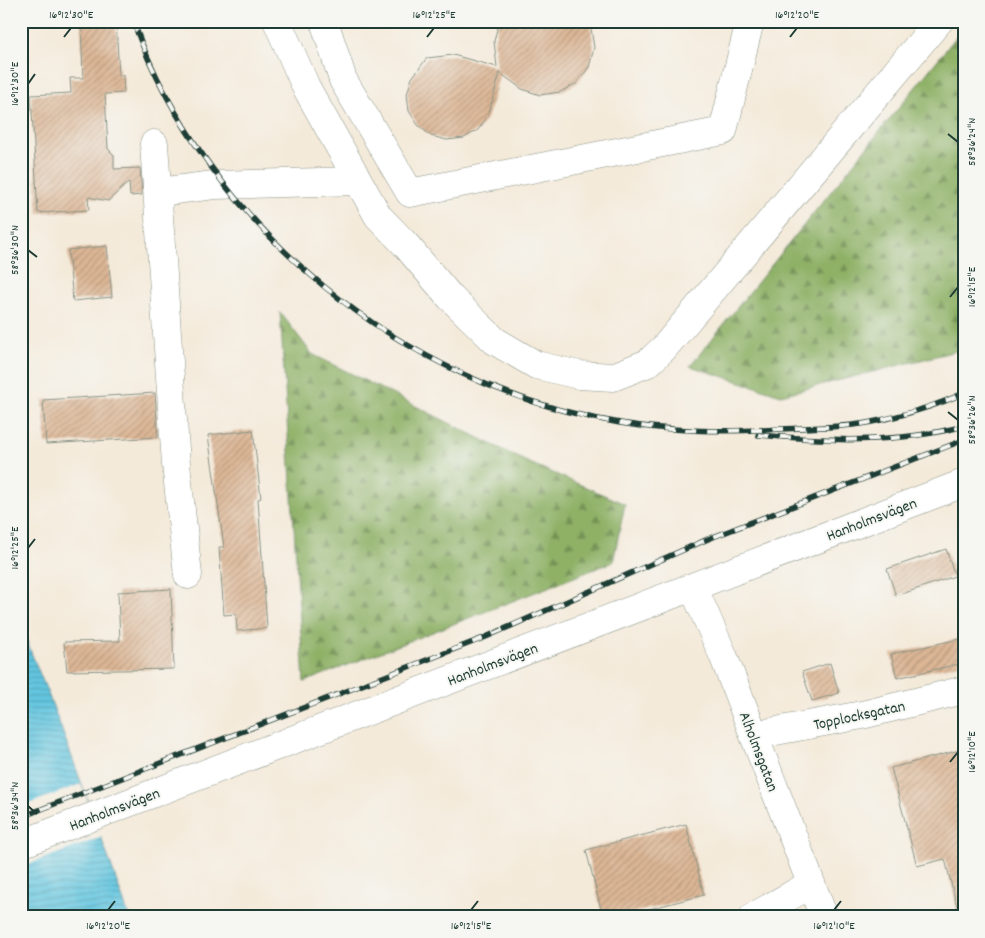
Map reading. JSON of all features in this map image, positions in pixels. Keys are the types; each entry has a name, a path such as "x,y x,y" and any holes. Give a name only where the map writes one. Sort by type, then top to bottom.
{"street":[{"path":"278,21 306,87 378,216 450,297 495,341 536,365 578,375 613,377 648,363 664,348 939,21"},
{"path":"324,21 343,80 410,193 723,131 750,21"},
{"path":"154,144 159,192 176,464 188,574"},
{"path":"159,192 214,185 358,181"},
{"name":"Hanholmsvägen","path":"21,844 964,483"},
{"name":"Alholmsgatan","path":"693,587 754,736 824,917"},
{"name":"Topplocksgatan","path":"754,736 862,715 964,690"},
{"path":"753,917 811,884"}],"green space":[{"path":"964,27 964,349 781,395 690,366"},
{"path":"280,312 312,354 525,461 625,504 613,562 304,682"}],"water":[{"path":"21,624 102,839 129,917 21,917"}],"pier":[{"path":"81,784 102,837 21,867 21,807"}],"building":[{"path":"81,21 116,21 119,76 123,75 124,93 105,94 108,149 114,155 114,169 140,168 142,195 130,196 129,182 108,201 88,197 89,210 38,213 31,95 71,93 70,78 83,78"},
{"path":"499,21 590,21 594,48 589,67 577,83 560,92 540,95 522,89 500,73 488,116 478,130 464,138 447,140 431,136 418,125 409,111 407,94 412,78 427,58 453,55 497,67 494,41"},
{"path":"107,246 112,297 73,301 68,250"},
{"path":"155,393 158,437 46,444 43,400"},
{"path":"253,430 261,498 258,499 267,628 237,631 236,614 224,615 219,547 224,547 208,435"},
{"path":"946,549 955,576 896,596 887,569"},
{"path":"171,589 174,669 67,671 64,642 120,641 118,592"},
{"path":"964,638 964,660 959,661 959,664 897,678 891,654"},
{"path":"830,663 839,693 812,701 802,672"},
{"path":"964,749 964,906 957,907 945,859 917,866 891,768"},
{"path":"686,824 704,895 617,917 603,917 586,850"}],"railway":[{"path":"133,21 167,96 210,166 263,229 323,286 390,334 463,374 540,404 620,423 700,431 857,425 916,411 964,393"},
{"path":"758,435 861,440 913,436 964,426"},
{"path":"21,817 486,637 708,539 964,440"}]}
